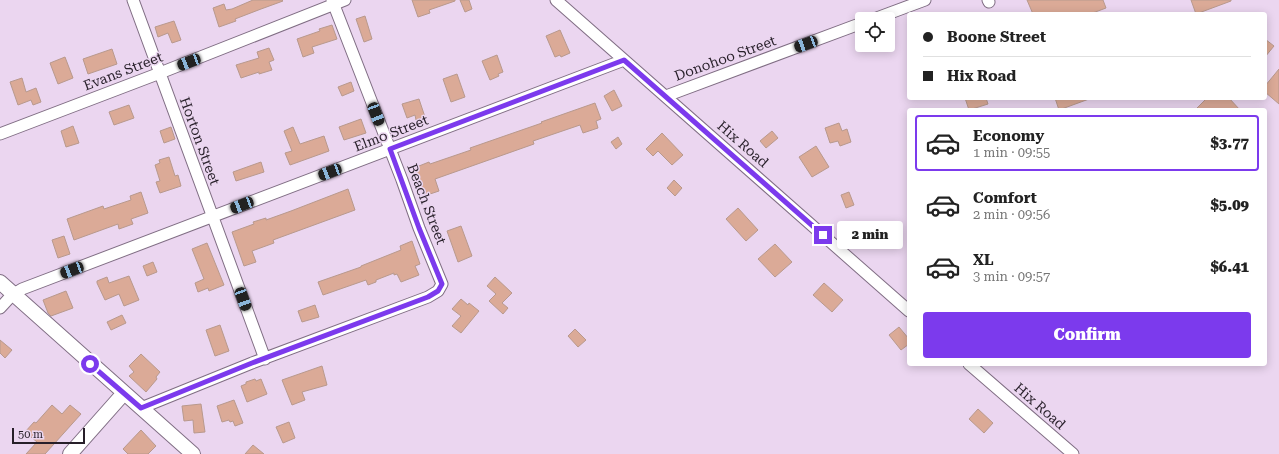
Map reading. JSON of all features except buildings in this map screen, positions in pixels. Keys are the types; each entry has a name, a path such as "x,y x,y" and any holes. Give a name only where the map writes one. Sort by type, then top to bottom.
{"street":[{"name":"Horton Street","path":"133,0 265,359"},
{"name":"Evans Street","path":"0,134 160,73 333,2 345,0"},
{"name":"Hix Road","path":"556,0 907,309"},
{"path":"893,12 925,0"},
{"name":"Beach Street","path":"265,359 428,297 438,291 442,284 419,228 333,2"},
{"name":"Donohoo Street","path":"666,96 855,26"},
{"name":"Elmo Street","path":"12,295 22,289 624,60"},
{"path":"0,282 12,295 193,454"},
{"path":"0,308 12,295"},
{"path":"141,408 265,359"},
{"name":"Hix Road","path":"971,366 1073,454"},
{"path":"70,454 124,393"}],"route":[{"path":"90,364 141,408 252,363 428,297 438,291 442,284 419,228 390,149 624,60 823,235"}]}
